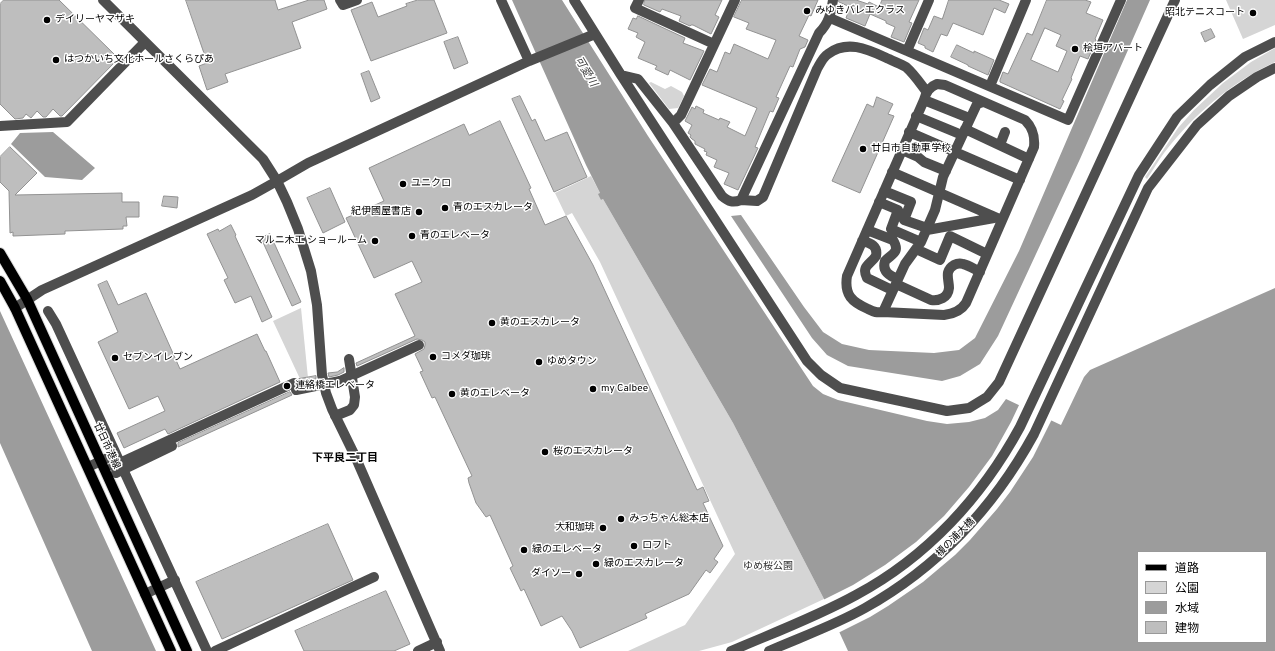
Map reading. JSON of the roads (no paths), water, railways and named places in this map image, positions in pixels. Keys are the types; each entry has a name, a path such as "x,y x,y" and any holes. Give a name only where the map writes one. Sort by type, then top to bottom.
{"main road":[{"name":"廿日市港線","path":"0,253 27,299 187,651"},
{"path":"0,280 15,308 171,651"}],"street":[{"path":"103,0 263,159 277,181 298,229 311,271 317,305 322,375 326,393 438,647 418,651"},
{"path":"340,0 343,5 357,0"},
{"path":"501,0 533,59"},
{"path":"574,0 592,35 622,75 807,361 821,376 840,388 947,411 969,408 988,397 999,382 1175,0"},
{"path":"639,0 635,8 714,44"},
{"path":"673,123 681,114 735,0"},
{"path":"741,200 819,33 825,27 830,18 833,0"},
{"path":"907,51 930,0"},
{"path":"990,86 1026,0"},
{"path":"830,18 1068,120 1121,0"},
{"path":"15,308 42,290 244,198 308,163 533,59 592,35"},
{"path":"0,126 67,122 145,42"},
{"name":"榎の浦大橋","path":"731,651 822,612 858,594 891,574 922,549 965,508 989,477 1010,444 1031,405 1139,175 1177,117 1210,85 1245,57 1275,42"},
{"path":"622,75 638,79 673,123 722,196 728,201 736,202 741,200 756,201 763,197 817,69 826,55 835,50 850,46 863,47 906,67 916,78 925,95 969,118"},
{"name":"榎の浦大橋","path":"769,651 829,626 865,608 900,586 933,561 958,538 976,518 1002,486 1024,452 1045,411 1148,188 1197,125 1229,96 1257,77 1275,68"},
{"path":"941,84 1025,120 1029,124 1034,135 1034,147 1020,180 998,219 988,254 962,308 958,311 944,315 877,313 858,305 849,295 846,289 846,276 925,95 933,86 941,84"},
{"path":"883,312 905,264 918,246 927,229 935,210 946,170 969,118 977,104 983,102"},
{"path":"916,116 1000,145 1029,159"},
{"path":"909,132 1020,180"},
{"path":"1000,145 1005,132"},
{"path":"902,150 918,157 924,162 946,170"},
{"path":"892,172 998,219"},
{"path":"884,191 911,202 904,220 927,229 998,219"},
{"path":"879,202 898,210 891,229 940,260 950,236 988,254"},
{"path":"867,230 893,240 896,247 895,252 885,261 884,268 895,284"},
{"path":"862,241 872,245 876,250 874,259 865,268 867,278 895,284 931,300 935,301 944,298 947,295 949,286 947,277 948,272 954,265 964,264 980,272"},
{"path":"48,311 56,324 118,465 207,651"},
{"path":"88,467 100,461 118,465 296,390 340,381 418,342"},
{"path":"335,416 350,410 354,405 349,359"},
{"path":"215,651 374,577"},
{"path":"145,594 174,580"}],"water":[{"name":"可愛川","path":"512,0 562,0 648,136 813,386 823,394 838,400 927,421 947,424 969,422 985,418 998,410 1006,399 1061,425 1084,377 1090,370 1275,288 1275,651 848,651 824,599 733,423 603,199 601,200 598,194 600,193"},
{"path":"1127,0 1150,0 1080,159 998,336 980,364 960,376 942,381 848,366 827,355 812,338 731,216 741,215 804,307 823,332 842,344 869,350 934,353 959,350 975,338 1019,251"},
{"path":"53,132 95,168 82,180 45,177 11,144 20,133"},
{"path":"0,311 156,651 92,651 0,443"}],"place":[{"name":"みゆきバレエクラス","path":"807,11"},
{"name":"昭北テニスコート","path":"1253,13"},
{"name":"デイリーヤマザキ","path":"47,20"},
{"name":"桧垣アパート","path":"1075,49"},
{"name":"はつかいち文化ホールさくらぴあ","path":"56,60"},
{"name":"廿日市自動車学校","path":"863,149"},
{"name":"ユニクロ","path":"403,184"},
{"name":"青のエスカレータ","path":"445,208"},
{"name":"紀伊國屋書店","path":"419,212"},
{"name":"青のエレベータ","path":"412,236"},
{"name":"マルニ木工 ショールーム","path":"375,241"},
{"name":"黄のエスカレータ","path":"492,323"},
{"name":"コメダ珈琲","path":"433,357"},
{"name":"セブンイレブン","path":"115,358"},
{"name":"ゆめタウン","path":"539,362"},
{"name":"連絡橋エレベータ","path":"287,386"},
{"name":"my Calbee","path":"593,389"},
{"name":"黄のエレベータ","path":"452,394"},
{"name":"桜のエスカレータ","path":"545,452"},
{"name":"みっちゃん総本店","path":"621,519"},
{"name":"大和珈琲","path":"603,528"},
{"name":"ロフト","path":"634,546"},
{"name":"緑のエレベータ","path":"524,550"},
{"name":"緑のエスカレータ","path":"596,564"},
{"name":"ダイソー","path":"579,574"}],"district":[{"name":"下平良二丁目","path":"345,459"}],"park label":[{"name":"ゆめ桜公園","path":"768,567"}]}
